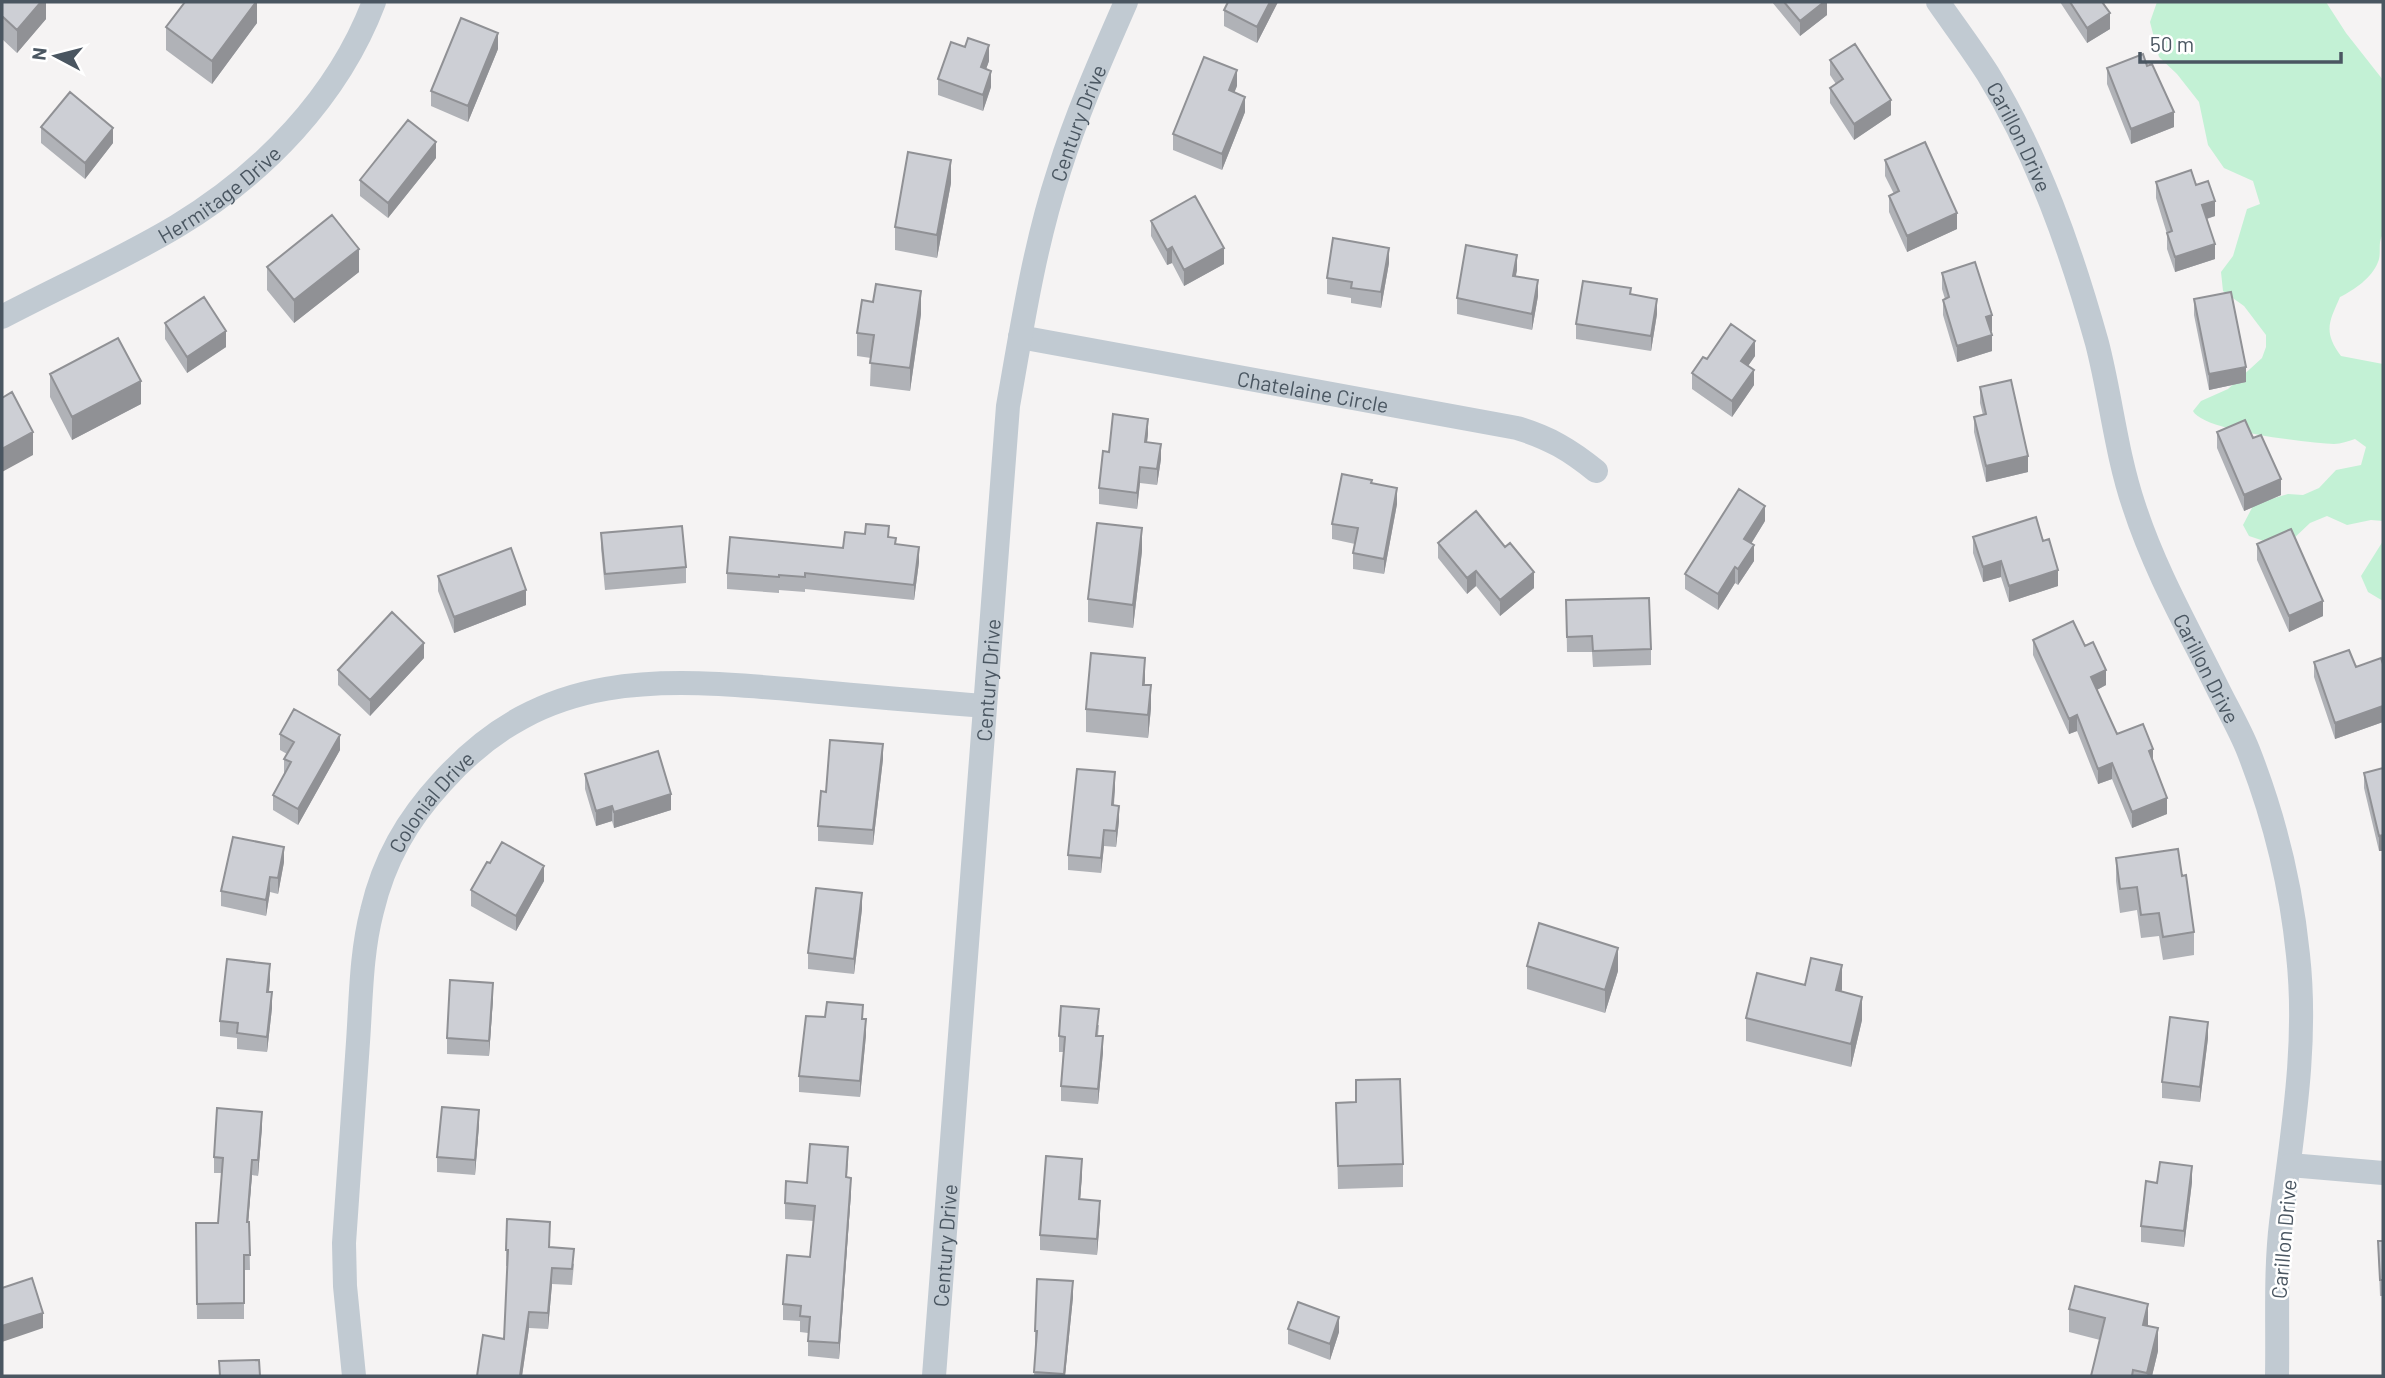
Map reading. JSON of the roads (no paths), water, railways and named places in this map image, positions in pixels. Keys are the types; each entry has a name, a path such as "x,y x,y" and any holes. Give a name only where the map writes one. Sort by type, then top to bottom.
{"street":[{"name":"Hermitage Drive","path":"2,317 176,226 256,169 298,127 340,71 374,2"},
{"name":"Century Drive","path":"934,1376 1008,406 1036,256 1059,172 1091,82 1126,2"},
{"name":"Carillon Drive","path":"1937,2 1987,74 2019,133 2052,205 2098,347 2116,438 2133,503 2157,568 2247,748 2271,815 2288,888 2298,956 2302,1038 2290,1165 2281,1226 2277,1376"},
{"name":"Chatelaine Circle","path":"1020,337 1517,428 1545,436 1573,452 1596,471"},
{"name":"Colonial Drive","path":"354,1376 345,1286 344,1243 363,974 372,911 392,851 421,805 461,760 504,727 551,703 606,687 714,683 984,706"},
{"path":"2290,1165 2383,1173"}]}
